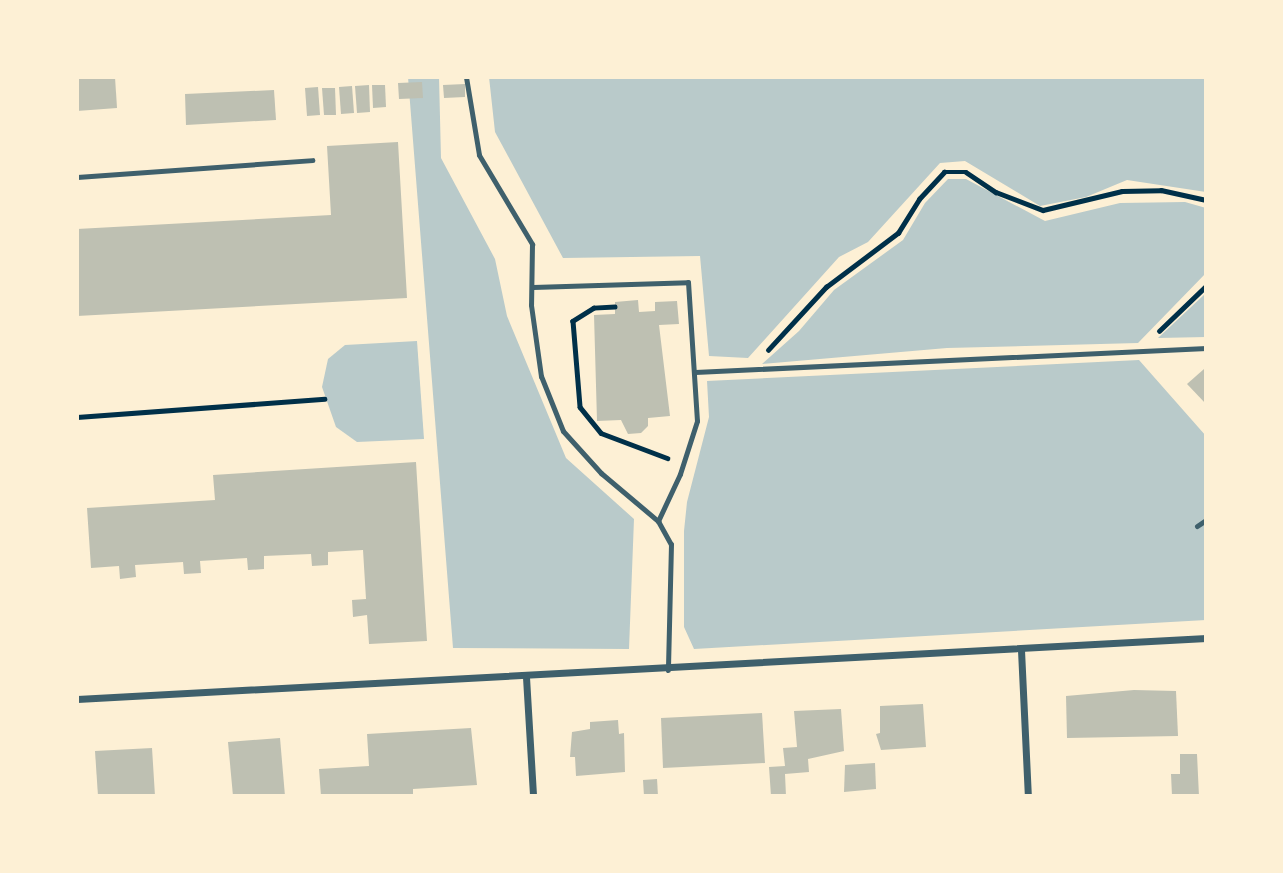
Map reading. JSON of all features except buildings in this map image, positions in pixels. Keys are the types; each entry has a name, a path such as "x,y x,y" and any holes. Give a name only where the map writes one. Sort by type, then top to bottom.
{"street":[{"path":"77,699 668,670 1206,638"},
{"path":"1021,650 1028,796"},
{"path":"526,677 533,796"}],"lane":[{"path":"466,77 479,155 532,244 531,305 541,376 563,431 601,472 658,522 671,544 668,670"},
{"path":"77,177 312,160"},
{"path":"533,287 688,282 697,421 680,474 658,522"},
{"path":"695,372 1206,348"},
{"path":"1197,526 1206,520"}],"path":[{"path":"748,370 826,287 898,233 919,199 944,172 965,172 996,192 1043,211 1122,191 1160,190 1206,200"},
{"path":"1139,351 1206,286"},
{"path":"615,307 594,308 573,321 580,407 601,433 680,463 680,474"},
{"path":"77,416 324,399"}],"shaded area":[{"path":"408,77 439,77 441,158 495,259 507,316 566,458 634,519 629,649 453,648"},
{"path":"489,77 1206,77 1206,192 1127,180 1086,197 1040,206 965,161 940,163 868,242 839,257 748,358 709,356 700,256 563,258 495,132"},
{"path":"948,179 966,179 1045,221 1120,203 1185,202 1206,208 1206,273 1138,343 947,348 762,364 799,331 834,290 903,240 925,203"},
{"path":"1206,293 1206,337 1158,338"},
{"path":"417,341 424,439 357,442 336,427 322,387 328,359 345,345"},
{"path":"1139,360 1206,436 1206,620 694,649 684,627 684,531 687,502 709,417 707,381"}]}
